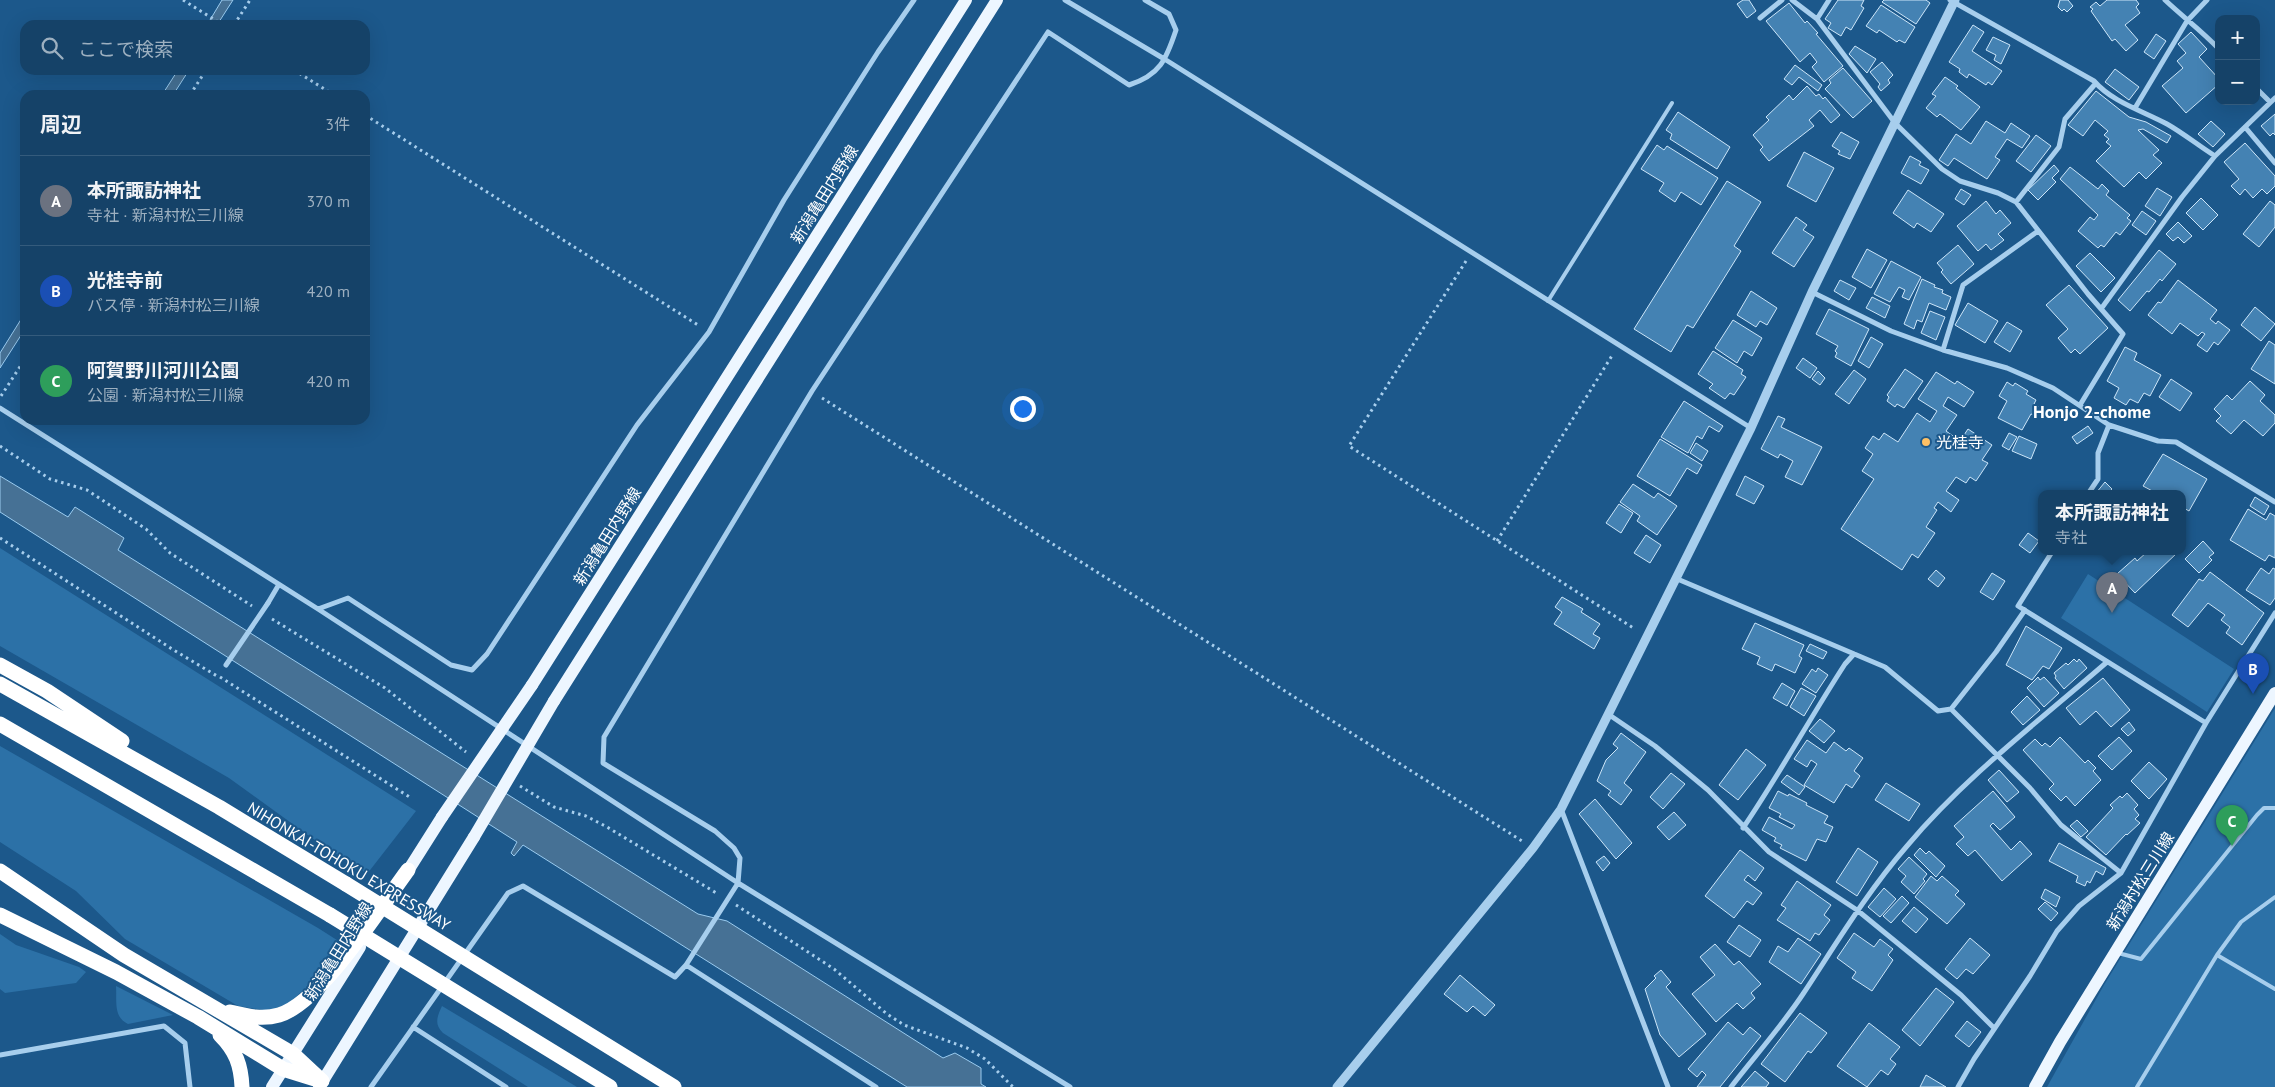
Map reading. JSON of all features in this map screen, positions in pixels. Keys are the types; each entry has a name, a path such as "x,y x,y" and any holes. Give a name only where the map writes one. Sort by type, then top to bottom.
{"highway":[{"path":"0,665 47,691 219,807"},
{"name":"NIHONKAI-TOHOKU EXPRESSWAY","path":"0,684 219,807 674,1087"},
{"path":"0,724 330,915 610,1087"},
{"path":"202,1010 264,1018 281,1015 297,1007 325,981 408,870"},
{"path":"0,871 124,955 283,1069 320,1084"},
{"path":"0,915 116,972 202,1010 293,1054 320,1084"},
{"path":"202,1010 238,1058 242,1087"}],"main road":[{"name":"新潟亀田内野線","path":"272,1087 408,870 532,684 966,0"},
{"path":"320,1084 474,837 554,701 997,0"},
{"name":"新潟村松三川線","path":"2035,1087 2275,693"}],"street":[{"path":"318,609 348,598 451,665 472,670 487,654 637,425 709,332 784,200 878,52 914,0"},
{"path":"1065,0 1166,60 1751,428"},
{"path":"371,1087 508,893 523,886 675,977 686,965 738,883 740,858 734,848 715,831 603,764 604,737 812,391 1048,32 1128,85 1144,80 1166,60 1176,30 1169,14 1145,0"},
{"path":"1760,18 1782,0"},
{"path":"1792,0 1817,19 1895,124 1942,169 1960,181 1998,193 2016,202 2123,334 2080,406"},
{"path":"1817,19 1828,0"},
{"path":"2165,0 2187,21 2201,30 2215,45"},
{"path":"2135,108 2187,21 2207,0"},
{"path":"1337,1087 1533,848 1561,809 1675,577 1751,428 1812,292 1953,1 2096,83 2100,89 2168,125 2215,156"},
{"path":"2016,202 2059,146 2065,119 2096,83"},
{"path":"2101,309 2182,196 2215,156 2273,100 2260,91"},
{"path":"2245,126 2275,162"},
{"path":"1943,350 1963,285 2038,231"},
{"path":"1812,292 1891,332 1943,350 2007,368 2053,388 2109,425 2158,441 2176,442 2275,502"},
{"path":"0,408 20,421"},
{"path":"27,425 278,586 318,609 469,709 593,786 738,883 1070,1087"},
{"path":"2091,490 2098,479 2098,453 2109,425"},
{"path":"2050,555 2018,606 2206,723"},
{"path":"1675,577 1885,667 1938,710 1951,709 1996,652 2025,610"},
{"path":"226,665 278,586"},
{"path":"1958,1087 1994,1028 2030,976 2056,931 2079,906 2121,873 2206,723 2275,612"},
{"path":"1743,828 1768,791 1792,748 1845,664 1854,654"},
{"path":"1731,1087 1801,996 1858,910 1906,846 1936,814 1998,756 2107,662"},
{"path":"1951,709 2030,788 2060,824 2121,873"},
{"path":"1608,714 1655,746 1708,790 1743,828 1769,852 1858,910 1961,994 1994,1028"},
{"path":"1561,809 1668,1087"},
{"path":"686,965 876,1087"},
{"path":"0,1055 164,1026 185,1043 190,1087"},
{"path":"414,1027 506,1087"}],"lane":[{"path":"1548,301 1672,103"},
{"path":"2116,952 2142,959 2257,815 2264,808 2275,808"},
{"path":"2136,1087 2217,955 2241,922 2275,897"},
{"path":"2217,955 2275,989"}],"path":[{"path":"183,0 215,20"},
{"path":"237,20 250,0"},
{"path":"193,90 203,75"},
{"path":"302,75 326,90"},
{"path":"370,118 709,332"},
{"path":"1471,252 1349,446 1646,636"},
{"path":"1497,541 1619,345"},
{"path":"0,399 20,367"},
{"path":"812,391 1533,848"},
{"path":"0,538 172,649 220,677 411,798"},
{"path":"220,677 226,665"}],"shaded area":[{"path":"222,0 233,0 220,20 210,20"},
{"path":"175,75 186,75 176,90 165,90"},
{"path":"20,321 20,337 0,368 0,353"},
{"path":"0,476 68,517 75,507 124,538 118,550 698,914 727,921 943,1058 955,1053 981,1068 981,1084 986,1087 907,1087 523,845 514,856 511,853 517,842 0,512"},
{"path":"0,548 416,811 367,874 312,838 229,778 0,646"},
{"path":"2088,574 2234,669 2207,712 2061,618"},
{"path":"2275,708 2275,1087 2047,1087 2104,985"},
{"path":"0,746 340,942 308,986 289,1003 269,1011 238,1006 125,939 76,891 0,842"},
{"path":"0,934 16,945 79,967 86,972 76,983 5,993 0,989"},
{"path":"116,986 173,1015 128,1024 123,1021 118,1013"},
{"path":"442,1006 577,1087 528,1087 443,1033 437,1023"}],"building":[{"path":"1743,0 1749,0 1756,11 1747,18 1737,4"},
{"path":"1838,0 1864,0 1861,6 1864,8 1851,30 1846,27 1841,36 1828,28 1831,23 1825,19"},
{"path":"1884,0 1926,0 1930,3 1916,24 1882,2"},
{"path":"2060,0 2068,0 2073,6 2067,12 2064,9 2062,11 2058,7"},
{"path":"2107,0 2136,0 2139,4 2136,7 2140,13 2125,25 2138,40 2126,51 2115,39 2112,41 2091,11 2093,9 2090,7 2096,2 2100,6"},
{"path":"1789,3 1805,23 1807,21 1818,33 1816,34 1843,66 1824,82 1812,67 1817,62 1810,53 1800,62 1766,21"},
{"path":"1881,5 1915,27 1905,43 1899,40 1897,42 1879,30 1877,33 1866,26"},
{"path":"1973,25 1984,32 1972,51 2002,71 1992,85 1988,82 1986,85 1969,74 1967,78 1959,72 1960,69 1949,62"},
{"path":"2191,32 2207,49 2199,57 2215,75 2215,88 2186,113 2162,86 2183,68 2177,61 2186,53 2178,44"},
{"path":"2156,34 2166,41 2154,59 2144,52"},
{"path":"1993,37 2010,45 2001,64 1994,60 1996,55 1986,50"},
{"path":"1855,46 1876,59 1867,73 1849,54"},
{"path":"1882,62 1893,75 1888,80 1890,83 1881,91 1878,87 1880,84 1870,72"},
{"path":"1795,65 1822,85 1818,91 1799,77 1792,85 1784,79"},
{"path":"1843,68 1872,101 1853,118 1825,89 1831,83 1829,80"},
{"path":"2115,69 2139,87 2129,100 2105,82"},
{"path":"1945,77 1958,86 1956,88 1980,107 1961,130 1940,114 1937,117 1926,108 1936,96 1932,94"},
{"path":"1807,86 1816,96 1819,94 1823,99 1825,97 1840,115 1831,123 1820,110 1809,120 1814,126 1769,161 1760,150 1763,147 1753,135 1769,120 1766,117 1789,95 1793,100"},
{"path":"2096,91 2129,117 2146,122 2171,136 2167,143 2143,129 2138,130 2159,150 2153,155 2162,163 2146,179 2139,172 2124,187 2096,161 2111,146 2106,142 2109,139 2104,135 2108,131 2095,120 2083,136 2068,125"},
{"path":"1678,112 1730,147 1717,169 1670,139 1672,134 1666,130"},
{"path":"2275,114 2275,135 2273,133 2270,136 2261,126"},
{"path":"1986,121 2005,133 2011,123 2030,136 2022,148 2007,139 1995,157 2000,160 1987,179 1954,158 1948,166 1939,160 1956,134 1971,144"},
{"path":"2211,121 2225,134 2213,147 2198,134"},
{"path":"1841,132 1859,142 1850,159 1838,154 1840,151 1832,146"},
{"path":"2036,135 2051,146 2031,172 2016,161"},
{"path":"2245,143 2275,176 2275,186 2267,194 2262,189 2253,198 2245,189 2240,195 2231,186 2239,179 2224,162"},
{"path":"1657,145 1664,150 1667,146 1718,178 1701,205 1681,192 1675,202 1659,191 1664,183 1641,169"},
{"path":"1804,152 1834,168 1816,202 1787,186"},
{"path":"1910,156 1921,162 1919,165 1929,170 1921,184 1901,173"},
{"path":"2054,165 2059,171 2052,178 2056,182 2038,200 2028,190"},
{"path":"2070,167 2098,189 2102,184 2109,191 2106,195 2130,215 2127,218 2131,221 2120,235 2116,232 2104,247 2101,245 2098,248 2078,231 2090,217 2094,220 2098,215 2060,179"},
{"path":"1727,181 1761,202 1734,246 1741,251 1693,328 1687,325 1671,352 1634,329"},
{"path":"2157,188 2172,197 2160,216 2145,206"},
{"path":"1961,189 1971,195 1964,205 1955,199"},
{"path":"1908,190 1944,214 1931,232 1917,223 1914,228 1893,213"},
{"path":"2201,198 2218,215 2203,230 2186,213"},
{"path":"1986,201 1996,214 2000,210 2011,223 1998,234 2004,240 1991,250 1986,244 1978,251 1957,226"},
{"path":"2270,201 2275,205 2275,227 2259,247 2243,234"},
{"path":"2142,211 2156,221 2146,235 2132,225"},
{"path":"1796,217 1807,225 1803,230 1814,237 1794,267 1772,253"},
{"path":"2178,222 2192,236 2184,243 2178,237 2173,241 2166,234"},
{"path":"1958,245 1974,264 1951,284 1941,272 1943,270 1937,263"},
{"path":"1867,249 1887,260 1871,288 1852,277"},
{"path":"2159,250 2176,264 2162,281 2160,279 2149,292 2147,291 2130,311 2118,300"},
{"path":"2090,253 2115,278 2101,292 2076,266"},
{"path":"1891,261 1921,277 1909,300 1902,297 1905,290 1899,287 1890,302 1874,294"},
{"path":"1922,279 1935,285 1934,287 1943,290 1942,293 1951,297 1946,310 1929,303 1922,322 1917,320 1914,329 1904,324"},
{"path":"1840,280 1856,288 1849,300 1834,291"},
{"path":"2178,280 2217,310 2210,319 2216,324 2218,321 2230,330 2218,345 2214,342 2207,352 2197,345 2205,334 2202,332 2198,336 2180,323 2172,334 2148,315 2158,302 2161,303"},
{"path":"2069,285 2108,328 2080,354 2075,349 2071,353 2058,338 2068,329 2046,305"},
{"path":"1751,291 1777,308 1767,325 1760,321 1756,327 1737,315"},
{"path":"1872,297 1890,306 1885,318 1866,308"},
{"path":"1968,303 1998,321 1985,343 1955,325"},
{"path":"2255,307 2275,324 2261,341 2241,325"},
{"path":"1829,309 1869,329 1851,366 1835,357 1837,353 1835,351 1838,346 1816,334"},
{"path":"1930,311 1945,317 1936,340 1921,333"},
{"path":"1733,320 1762,338 1752,356 1744,351 1737,363 1715,348"},
{"path":"2007,322 2022,331 2010,352 1994,342"},
{"path":"1871,337 1883,344 1869,368 1858,361"},
{"path":"2269,341 2275,345 2275,384 2251,369"},
{"path":"2125,347 2137,353 2134,360 2161,375 2150,396 2144,393 2138,403 2130,399 2126,405 2114,398 2119,388 2107,381"},
{"path":"1713,351 1743,370 1741,374 1746,377 1734,395 1730,393 1725,399 1709,388 1713,384 1698,374"},
{"path":"1803,358 1817,368 1810,378 1796,368"},
{"path":"1905,369 1923,381 1904,408 1897,404 1895,407 1887,401 1889,397 1887,395"},
{"path":"1854,370 1866,379 1849,404 1835,394"},
{"path":"1818,371 1825,378 1820,385 1812,379"},
{"path":"1936,372 1955,384 1957,381 1974,392 1964,407 1948,397 1943,406 1957,415 1946,431 1960,441 1968,429 1992,445 1982,460 1988,463 1976,481 1970,477 1966,483 1956,477 1946,491 1959,500 1951,512 1938,502 1934,508 1937,510 1926,527 1935,533 1918,558 1912,554 1902,570 1841,529 1874,479 1862,471 1873,454 1865,448 1873,436 1879,440 1884,433 1898,442 1917,413 1930,422 1937,411 1918,399"},
{"path":"2171,379 2192,393 2180,411 2159,397"},
{"path":"2250,381 2265,395 2260,401 2275,415 2275,423 2263,436 2244,420 2231,434 2216,421 2221,416 2214,409 2227,395 2232,400"},
{"path":"2007,382 2013,386 2015,383 2028,391 2026,394 2036,400 2034,404 2038,406 2034,415 2031,414 2022,430 1998,418 2007,401 1999,396"},
{"path":"1684,401 1723,426 1719,432 1709,426 1702,439 1697,436 1688,453 1661,437"},
{"path":"1778,416 1785,419 1781,427 1822,447 1802,485 1785,477 1793,461 1780,454 1778,458 1761,449"},
{"path":"2088,426 2093,433 2077,444 2072,437"},
{"path":"2009,433 2017,437 2009,450 2002,446"},
{"path":"2019,436 2037,444 2031,459 2012,451"},
{"path":"1660,439 1702,465 1697,474 1687,468 1670,496 1637,476"},
{"path":"1696,443 1708,451 1702,461 1690,453"},
{"path":"2163,454 2207,479 2189,511 2186,509 2186,490 2150,490 2143,486"},
{"path":"1745,476 1764,486 1754,504 1736,495"},
{"path":"2105,482 2112,489 2111,490 2098,490"},
{"path":"1633,484 1654,498 1658,493 1677,506 1657,535 1637,521 1640,516 1620,502"},
{"path":"2255,497 2269,506 2264,515 2250,506"},
{"path":"1619,504 1633,513 1621,533 1606,523"},
{"path":"2248,509 2266,520 2270,513 2275,516 2275,558 2269,555 2265,561 2230,540"},
{"path":"2028,533 2038,540 2030,553 2019,545"},
{"path":"1646,535 1661,545 1650,563 1634,553"},
{"path":"2203,541 2214,553 2209,557 2212,560 2199,573 2185,559"},
{"path":"2144,555 2175,555 2135,593 2117,574 2135,558 2137,561"},
{"path":"2261,568 2269,574 2273,568 2275,569 2275,598 2270,605 2246,590"},
{"path":"1936,570 1945,578 1938,587 1928,579"},
{"path":"2210,572 2264,613 2242,645 2226,633 2230,627 2221,620 2225,615 2208,603 2188,627 2172,615 2199,579 2203,581"},
{"path":"1992,573 2005,581 1993,600 1980,592"},
{"path":"1562,597 1583,609 1581,612 1600,624 1593,634 1600,638 1594,649 1554,624 1562,612 1555,607"},
{"path":"1755,623 1804,645 1799,656 1802,658 1795,673 1775,664 1772,671 1757,664 1760,657 1742,649"},
{"path":"2026,626 2062,648 2049,669 2043,666 2032,680 2006,665"},
{"path":"1810,644 1827,652 1823,659 1806,651"},
{"path":"2074,659 2077,662 2079,659 2087,668 2064,689 2055,678 2054,673"},
{"path":"1818,668 1828,675 1816,693 1802,684 1812,669 1816,672"},
{"path":"2038,677 2040,680 2044,677 2059,693 2044,707 2027,688"},
{"path":"2103,678 2130,710 2111,727 2096,711 2080,725 2066,708"},
{"path":"1782,683 1795,691 1787,706 1773,698"},
{"path":"1801,688 1816,696 1804,716 1790,707"},
{"path":"2027,696 2040,710 2023,725 2011,712"},
{"path":"1820,719 1835,731 1824,743 1809,731"},
{"path":"2129,722 2135,730 2128,736 2121,729"},
{"path":"1621,733 1646,752 1624,783 1632,790 1621,805 1608,795 1611,791 1597,781 1606,760 1618,748 1613,744"},
{"path":"2060,737 2085,763 2088,760 2096,768 2093,771 2101,780 2075,806 2066,796 2061,801 2049,789 2054,784 2023,750 2035,739 2042,746 2045,743 2050,747"},
{"path":"2119,737 2132,751 2112,770 2098,756"},
{"path":"1807,740 1826,753 1834,742 1846,751 1849,748 1863,758 1854,771 1860,776 1852,788 1846,784 1834,803 1804,785 1817,764 1811,760 1807,767 1794,759"},
{"path":"1746,749 1766,765 1738,800 1719,785"},
{"path":"2149,762 2167,779 2149,799 2131,781"},
{"path":"1999,770 2019,792 2007,802 1988,780"},
{"path":"1671,773 1685,784 1663,809 1650,797"},
{"path":"1787,775 1805,787 1799,795 1781,782"},
{"path":"1886,783 1920,804 1909,821 1875,800"},
{"path":"1778,791 1807,803 1806,805 1828,816 1824,823 1833,827 1826,842 1817,839 1806,861 1780,848 1782,845 1774,841 1776,838 1762,830 1769,817 1792,829 1795,825 1779,817 1781,814 1769,808"},
{"path":"1993,791 2015,817 2000,830 1993,823 1990,826 2011,850 2020,841 2032,854 2002,881 1975,850 1968,856 1956,844 1964,837 1954,826"},
{"path":"2127,793 2138,805 2134,809 2139,815 2135,819 2140,823 2126,834 2106,855 2086,837 2113,808 2110,805 2120,796 2122,798"},
{"path":"1595,799 1632,843 1616,859 1579,814"},
{"path":"1674,812 1686,825 1669,840 1657,827"},
{"path":"2077,820 2088,831 2081,837 2070,826"},
{"path":"2059,843 2106,868 2103,875 2096,871 2090,883 2087,881 2085,886 2076,882 2078,876 2049,861"},
{"path":"1858,848 1878,862 1857,896 1836,882"},
{"path":"1920,848 1926,854 1929,851 1945,866 1936,877 1914,855"},
{"path":"1740,850 1764,868 1755,881 1748,875 1744,880 1762,893 1753,905 1747,901 1734,918 1705,896"},
{"path":"1604,856 1610,863 1603,871 1596,862"},
{"path":"1909,857 1927,874 1923,879 1925,881 1914,894 1901,882 1906,876 1898,869"},
{"path":"1931,876 1937,881 1942,876 1959,891 1955,895 1965,904 1947,924 1915,897"},
{"path":"1797,881 1831,905 1824,915 1830,920 1819,935 1815,933 1810,941 1777,920 1786,908 1781,905"},
{"path":"1884,888 1896,899 1880,917 1868,907"},
{"path":"2045,889 2060,897 2056,907 2041,898"},
{"path":"1902,896 1909,903 1891,923 1883,916"},
{"path":"2045,902 2058,913 2051,921 2038,909"},
{"path":"1914,907 1928,919 1916,933 1902,921"},
{"path":"1739,925 1761,940 1750,957 1727,942"},
{"path":"1854,933 1874,947 1880,939 1893,949 1888,955 1893,960 1872,991 1852,978 1856,972 1837,958"},
{"path":"1798,938 1821,954 1801,984 1769,962 1778,946 1788,952"},
{"path":"1970,938 1990,955 1973,974 1966,969 1957,979 1945,969"},
{"path":"1715,944 1734,965 1739,961 1761,984 1751,993 1755,998 1743,1009 1737,1003 1716,1022 1692,994 1715,975 1700,957"},
{"path":"1661,970 1671,982 1666,987 1706,1034 1679,1057 1660,1035 1645,989"},
{"path":"1460,975 1495,1005 1485,1016 1473,1006 1467,1012 1444,994"},
{"path":"1936,988 1954,1002 1920,1046 1902,1030"},
{"path":"1800,1013 1827,1033 1811,1053 1808,1051 1785,1082 1761,1064"},
{"path":"1967,1021 1981,1032 1969,1047 1955,1036"},
{"path":"1728,1022 1743,1035 1750,1027 1761,1036 1720,1087 1697,1087 1706,1075 1702,1071 1697,1077 1688,1069"},
{"path":"1869,1023 1900,1047 1890,1059 1896,1064 1888,1075 1881,1070 1867,1087 1837,1066"},
{"path":"1755,1071 1769,1083 1766,1087 1741,1087"},
{"path":"1926,1075 1946,1087 1920,1087"}],"place":[{"name":"光桂寺","path":"1926,442"},
{"name":"本所諏訪神社","path":"2112,613"},
{"name":"光桂寺前","path":"2253,694"},
{"name":"阿賀野川河川公園","path":"2232,846"}],"district":[{"name":"Honjo 2-chome","path":"2092,411"}]}
